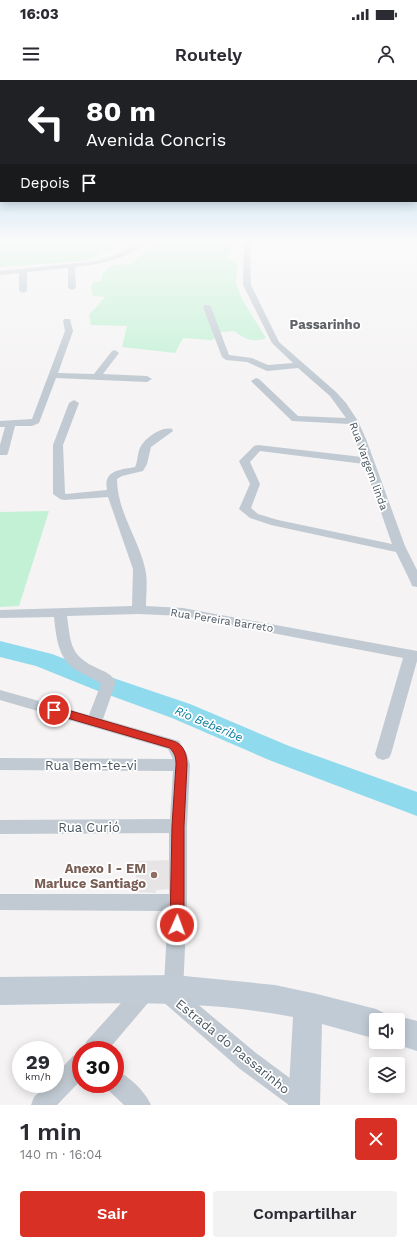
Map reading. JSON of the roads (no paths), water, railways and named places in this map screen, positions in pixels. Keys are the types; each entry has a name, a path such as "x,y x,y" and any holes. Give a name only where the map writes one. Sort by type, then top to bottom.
{"street":[{"name":"Rua Vargem linda","path":"249,289 276,344 343,405 353,421 400,549 417,583"},
{"path":"207,307 226,357 249,360 267,368 300,365"},
{"path":"0,424 34,422 39,413 52,375 63,352 69,331 67,321"},
{"path":"97,376 115,353"},
{"path":"52,375 147,379"},
{"name":"Rua Vargem linda","path":"256,381 295,419 353,421"},
{"path":"74,403 58,445 59,494 70,497 113,496"},
{"path":"3,453 11,424"},
{"path":"138,610 139,565 113,496 112,478 118,474 139,469 146,445 168,431"},
{"path":"368,461 258,448 244,460 255,484 244,509 254,516 275,523 400,549"},
{"name":"Rua Pereira Barreto","path":"0,614 138,610 164,611 208,616 414,656"},
{"path":"60,613 70,657 75,663 102,676 107,691 94,722"},
{"path":"383,754 414,656"},
{"path":"0,695 173,745 181,756 182,765 178,826 178,903 161,989 104,1041"},
{"name":"Rua Bem-te-vi","path":"0,764 182,765"},
{"name":"Rua Curió","path":"0,827 178,826"},
{"path":"0,902 178,903"},
{"name":"Estrada do Passarinho","path":"0,990 161,989 262,997 308,1006 369,1022"},
{"name":"Estrada do Passarinho","path":"161,989 248,1061 304,1104"},
{"path":"304,1104 308,1006"},
{"path":"405,1033 417,1036"},
{"path":"42,1105 72,1073"},
{"path":"124,1090 140,1105"}],"waterway":[{"name":"Rio Beberibe","path":"0,649 43,660 107,685 181,711 279,753 417,804"}],"place":[{"name":"Anexo I - EM Marluce Santiago","path":"154,875"}],"district":[{"name":"Passarinho","path":"325,324"}]}
